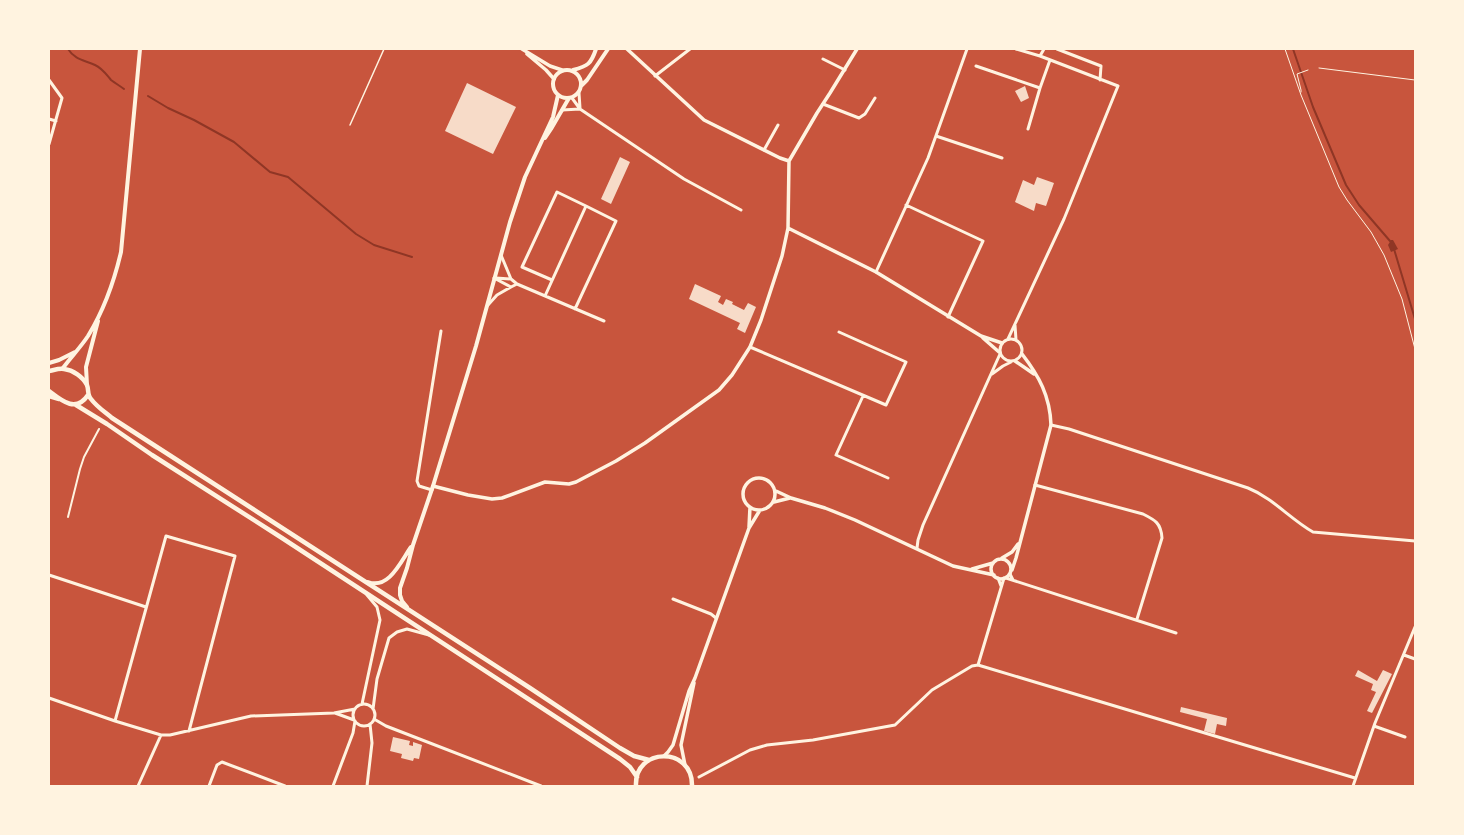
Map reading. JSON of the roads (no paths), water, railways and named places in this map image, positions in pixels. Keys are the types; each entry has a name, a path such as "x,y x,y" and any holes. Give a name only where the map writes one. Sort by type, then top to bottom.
{"main road":[{"path":"140,49 121,252 113,283 99,317 86,367 88,395 97,406 112,418 530,688 620,748 634,756 649,760"},
{"path":"571,98 558,95 554,88 554,79 562,70 573,70 587,66 596,49"},
{"path":"540,144 571,98 579,93 582,86 608,49"},
{"path":"573,70 580,76 582,86"},
{"path":"412,612 402,601 400,588 476,346 494,278 525,177 553,117 558,95"},
{"path":"63,368 78,349 99,317"},
{"path":"49,363 68,356 78,349"},
{"path":"49,371 63,368 78,375 87,385"},
{"path":"49,391 64,400"},
{"path":"76,405 82,403 88,395"},
{"path":"49,396 76,405 113,427 152,455 627,764 637,777"},
{"path":"361,580 377,584 388,579 413,545"},
{"path":"636,786 637,777 641,767 649,760 664,756 678,760 686,766 690,774 692,786"}],"street":[{"path":"554,79 522,49 550,66 562,70"},
{"path":"626,49 704,120 789,161"},
{"path":"655,76 690,49"},
{"path":"441,331 417,481 419,486 492,499 502,498 545,482 569,484 576,482 646,443 719,390 728,380 750,346 761,320 782,256 788,228 789,161 857,49"},
{"path":"876,272 936,136 967,49"},
{"path":"917,548 923,525 992,374 1002,343 1008,339 1064,219 1118,86 1040,56 1016,49"},
{"path":"1040,56 1044,49"},
{"path":"1057,49 1101,66 1100,80"},
{"path":"823,59 845,70"},
{"path":"1028,129 1050,60"},
{"path":"976,66 1040,88"},
{"path":"49,80 62,98 49,144"},
{"path":"579,93 580,109"},
{"path":"571,98 580,109 684,179 741,210"},
{"path":"823,104 859,118 865,114 875,98"},
{"path":"562,110 580,109"},
{"path":"49,119 56,121"},
{"path":"764,150 778,125"},
{"path":"936,136 1002,158"},
{"path":"552,280 522,267 557,192 616,221 576,309"},
{"path":"906,205 983,240 948,317"},
{"path":"545,296 586,206"},
{"path":"788,228 876,272 981,336 1002,343"},
{"path":"501,255 511,279 517,284 604,321"},
{"path":"494,278 511,279"},
{"path":"494,278 511,287"},
{"path":"486,307 498,296 517,284"},
{"path":"1015,323 1016,340"},
{"path":"750,346 886,405 906,362 839,332"},
{"path":"981,336 999,353 1003,359 1013,362 1035,374"},
{"path":"978,665 1002,586 1005,578 1012,570 1016,558 1051,425 1051,410 1047,396 1022,354 1021,345 1016,340 1008,339"},
{"path":"992,374 1003,366 1020,358 1022,354"},
{"path":"863,396 836,455 888,478"},
{"path":"1051,425 1069,429 1258,492 1304,527 1313,532 1415,541"},
{"path":"68,517 84,456 99,429"},
{"path":"760,510 750,507 746,503 743,493 744,487 751,480 762,478 771,482 776,492 774,502"},
{"path":"1035,485 1143,514 1155,520 1159,524 1162,532 1162,538 1137,620"},
{"path":"776,492 825,508 917,548 953,566 994,575 998,578 1002,586"},
{"path":"686,766 681,745 695,678 749,528 760,510 770,506 774,502 791,498"},
{"path":"749,528 750,507"},
{"path":"115,722 166,536 235,556 189,731"},
{"path":"971,569 993,563 995,560 1012,552 1019,544"},
{"path":"1002,558 1010,563 1012,570"},
{"path":"993,563 991,569 994,575"},
{"path":"1010,574 1013,580"},
{"path":"49,575 146,607"},
{"path":"998,578 1013,580 1176,633"},
{"path":"362,704 380,620 377,607 364,592"},
{"path":"673,599 711,614 716,618"},
{"path":"1353,786 1374,726 1415,628"},
{"path":"334,713 355,721 363,726 370,724 374,719 373,709 377,679 389,638 397,632 407,629 430,635"},
{"path":"1404,655 1415,659"},
{"path":"699,777 750,750 767,745 813,740 895,725 932,690 972,666 978,665 1355,778"},
{"path":"664,756 673,745 688,691 695,678"},
{"path":"49,698 115,722 161,735 170,735 189,731 251,716 334,713 354,709 362,704 368,705 373,709"},
{"path":"333,786 353,733 355,721 353,715 354,709"},
{"path":"374,719 386,726 541,786"},
{"path":"366,786 372,743 370,724"},
{"path":"1374,726 1405,737"},
{"path":"138,786 161,735"},
{"path":"209,786 217,765 220,762 285,786"}],"lane":[{"path":"350,125 384,49"}],"waterway":[{"path":"68,49 77,58 100,68 111,80 124,89"},
{"path":"1293,49 1313,107 1346,185 1359,205 1390,241"},
{"path":"148,96 234,142 270,172 288,177 356,234 374,245 412,257"},
{"path":"1394,249 1415,319"}]}
